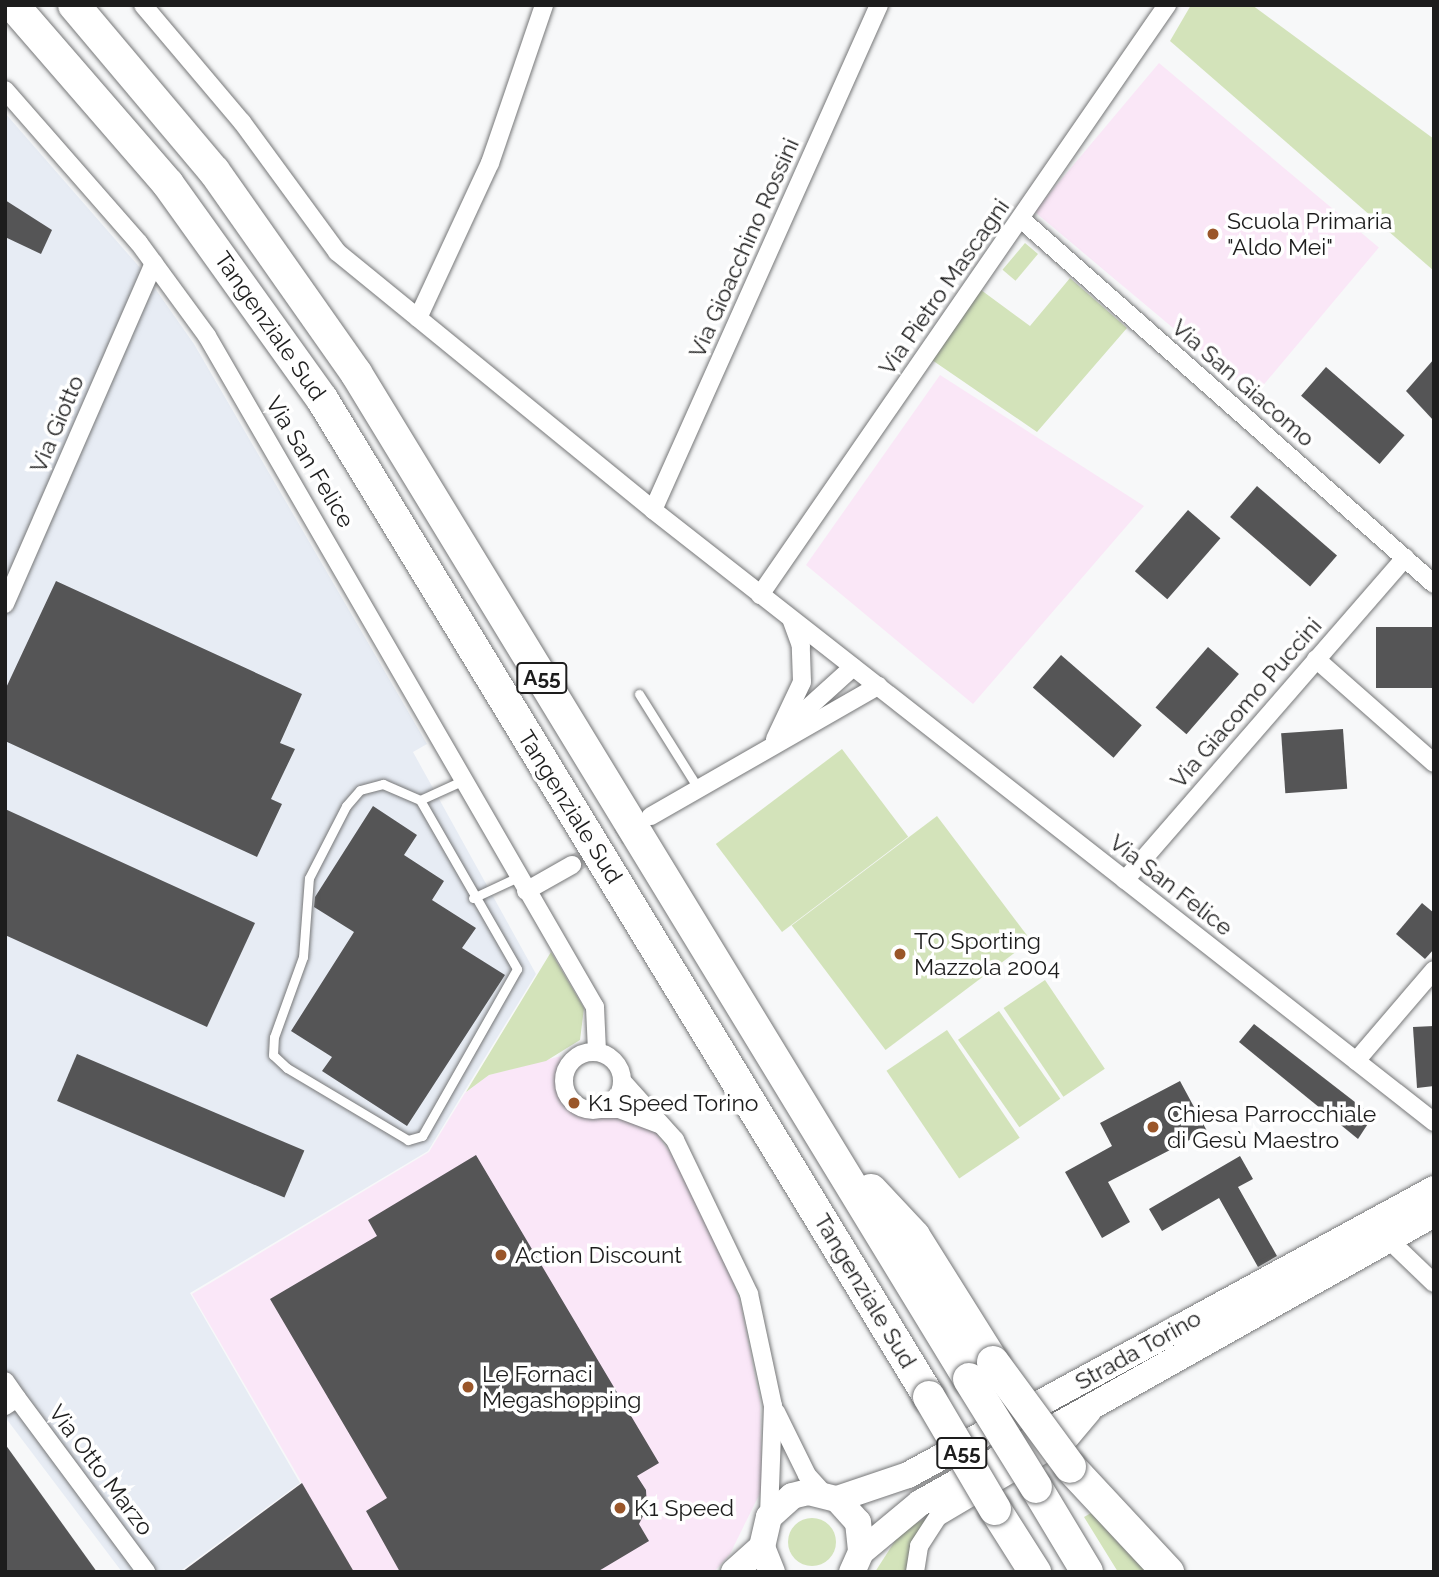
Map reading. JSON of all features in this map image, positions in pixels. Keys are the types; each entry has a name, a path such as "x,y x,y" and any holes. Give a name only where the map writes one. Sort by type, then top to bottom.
{"highway":[{"name":"Tangenziale Sud","path":"13,5 168,184 322,399 1035,1572"},
{"name":"Tangenziale Sud","path":"74,5 214,172 348,362 830,1146 981,1371 1036,1487 1087,1572"},
{"path":"981,1371 1168,1572"}],"main road":[{"name":"Strada Torino","path":"769,1517 792,1496 830,1496 908,1475 1434,1189"},
{"name":"Strada Torino","path":"856,1565 920,1503 1387,1238 1434,1214"},
{"path":"830,1496 858,1522 856,1565"},
{"path":"769,1517 762,1547 772,1572"},
{"path":"734,1572 762,1547"}],"street":[{"name":"Via San Felice","path":"143,5 242,122 337,252 760,595 1434,1122"},
{"path":"418,318 495,151 544,5"},
{"name":"Via Gioacchino Rossini","path":"653,510 879,5"},
{"name":"Via Pietro Mascagni","path":"760,595 1167,5"},
{"name":"Via San Felice","path":"5,90 153,263 214,348 595,1007 597,1051"},
{"name":"Via San Giacomo","path":"1021,219 1434,584"},
{"name":"Via Giotto","path":"5,604 153,263"},
{"name":"Via Giacomo Puccini","path":"1125,880 1405,558"},
{"path":"773,742 802,682 801,646 790,618"},
{"path":"1316,659 1434,763"},
{"path":"773,742 853,667"},
{"path":"652,816 773,742 878,686"},
{"path":"522,884 572,865"},
{"path":"1356,1061 1434,970"},
{"path":"666,1127 631,1112 599,1109 575,1103 564,1077 575,1058 597,1051 616,1062 622,1082 666,1127 740,1269 773,1406 807,1475 830,1496"},
{"path":"599,1109 616,1100 622,1082"},
{"path":"1387,1238 1434,1283"},
{"name":"Via Otto Marzo","path":"5,1381 11,1402 146,1572"},
{"path":"915,1572 919,1546 938,1517 1070,1439 1104,1398"},
{"path":"769,1517 773,1406"}],"lane":[{"path":"639,694 698,788"},
{"path":"420,800 464,780"},
{"path":"383,784 420,800 473,898 517,969 422,1136 408,1140 274,1055 278,1018 303,957 309,878 346,806 360,790 383,784"},
{"path":"473,898 522,884"}],"shaded area":[{"name":"Scuola Primaria \"Aldo Mei\"","path":"1159,63 1379,247 1254,396 1034,212"},
{"path":"5,113 142,270 194,344 427,744 413,752 536,974 428,1151 190,1293 300,1483 179,1572 122,1572 5,1417"},
{"path":"940,375 1144,506 973,704 806,565"},
{"path":"561,1056 555,1088 575,1115 620,1114 654,1130 676,1161 724,1256 741,1305 760,1401 762,1489 730,1554 714,1572 182,1572 302,1483 192,1294 429,1152 465,1093 489,1075"}],"green space":[{"path":"1191,5 1252,5 1434,139 1434,271 1170,41"},
{"path":"1025,243 1038,254 1016,281 1003,270"},
{"path":"1070,278 1127,328 1037,432 932,360 981,290 1030,326"},
{"path":"842,749 908,837 782,932 716,844"},
{"path":"937,816 1031,941 886,1050 792,926"},
{"path":"551,952 584,1008 580,1040 546,1061 489,1075 466,1092"},
{"path":"1045,980 1105,1069 1063,1097 1004,1008"},
{"path":"999,1011 1060,1099 1019,1127 958,1040"},
{"path":"947,1030 1020,1138 959,1179 886,1071"},
{"path":"1091,1513 1149,1572 1118,1572 1084,1517"},
{"path":"929,1517 910,1572 875,1572 902,1530"},
{"path":"812,1518 829,1525 836,1542 829,1559 812,1566 795,1559 788,1542 795,1525"}],"building":[{"path":"5,200 52,230 41,254 5,237"},
{"path":"1434,359 1434,421 1406,391"},
{"path":"1326,367 1404,435 1380,464 1301,396"},
{"path":"1257,486 1337,556 1310,586 1230,517"},
{"path":"1188,510 1220,538 1167,599 1135,571"},
{"path":"56,581 302,694 280,743 295,749 271,799 282,804 257,857 5,741 5,690"},
{"path":"1376,627 1434,627 1434,688 1376,688"},
{"path":"1208,647 1239,674 1186,734 1156,707"},
{"path":"1061,655 1142,725 1114,758 1033,687"},
{"path":"1343,729 1347,789 1285,793 1281,733"},
{"path":"373,806 417,835 404,855 444,881 432,900 476,928 462,948 505,975 407,1126 322,1071 332,1057 291,1031 354,932 314,907 315,897"},
{"path":"5,809 255,923 207,1027 5,935"},
{"path":"1422,903 1434,913 1434,949 1425,959 1396,934"},
{"path":"1254,1024 1373,1116 1358,1139 1239,1042"},
{"path":"1434,1026 1434,1086 1417,1088 1413,1027"},
{"path":"77,1054 304,1151 284,1197 57,1101"},
{"name":"Chiesa Parrocchiale di Gesù Maestro","path":"1180,1081 1207,1131 1108,1182 1130,1222 1102,1238 1065,1172 1112,1146 1100,1123"},
{"name":"Le Fornaci Megashopping","path":"476,1155 659,1463 637,1476 646,1490 647,1508 639,1524 649,1541 597,1572 400,1572 366,1511 387,1498 270,1299 377,1236 368,1220"},
{"path":"1240,1156 1253,1179 1238,1187 1277,1256 1258,1267 1219,1198 1162,1231 1149,1209"},
{"path":"5,1444 97,1572 5,1572"},
{"path":"302,1483 354,1572 182,1572"}],"tunnel":[{"path":"572,865 640,824"}],"place":[{"name":"Scuola Primaria \"Aldo Mei\"","path":"1213,234"},
{"name":"TO Sporting Mazzola 2004","path":"900,954"},
{"name":"K1 Speed Torino","path":"574,1103"},
{"name":"Chiesa Parrocchiale di Gesù Maestro","path":"1153,1127"},
{"name":"Action Discount","path":"501,1255"},
{"name":"Le Fornaci Megashopping","path":"468,1387"},
{"name":"K1 Speed","path":"620,1508"}]}
